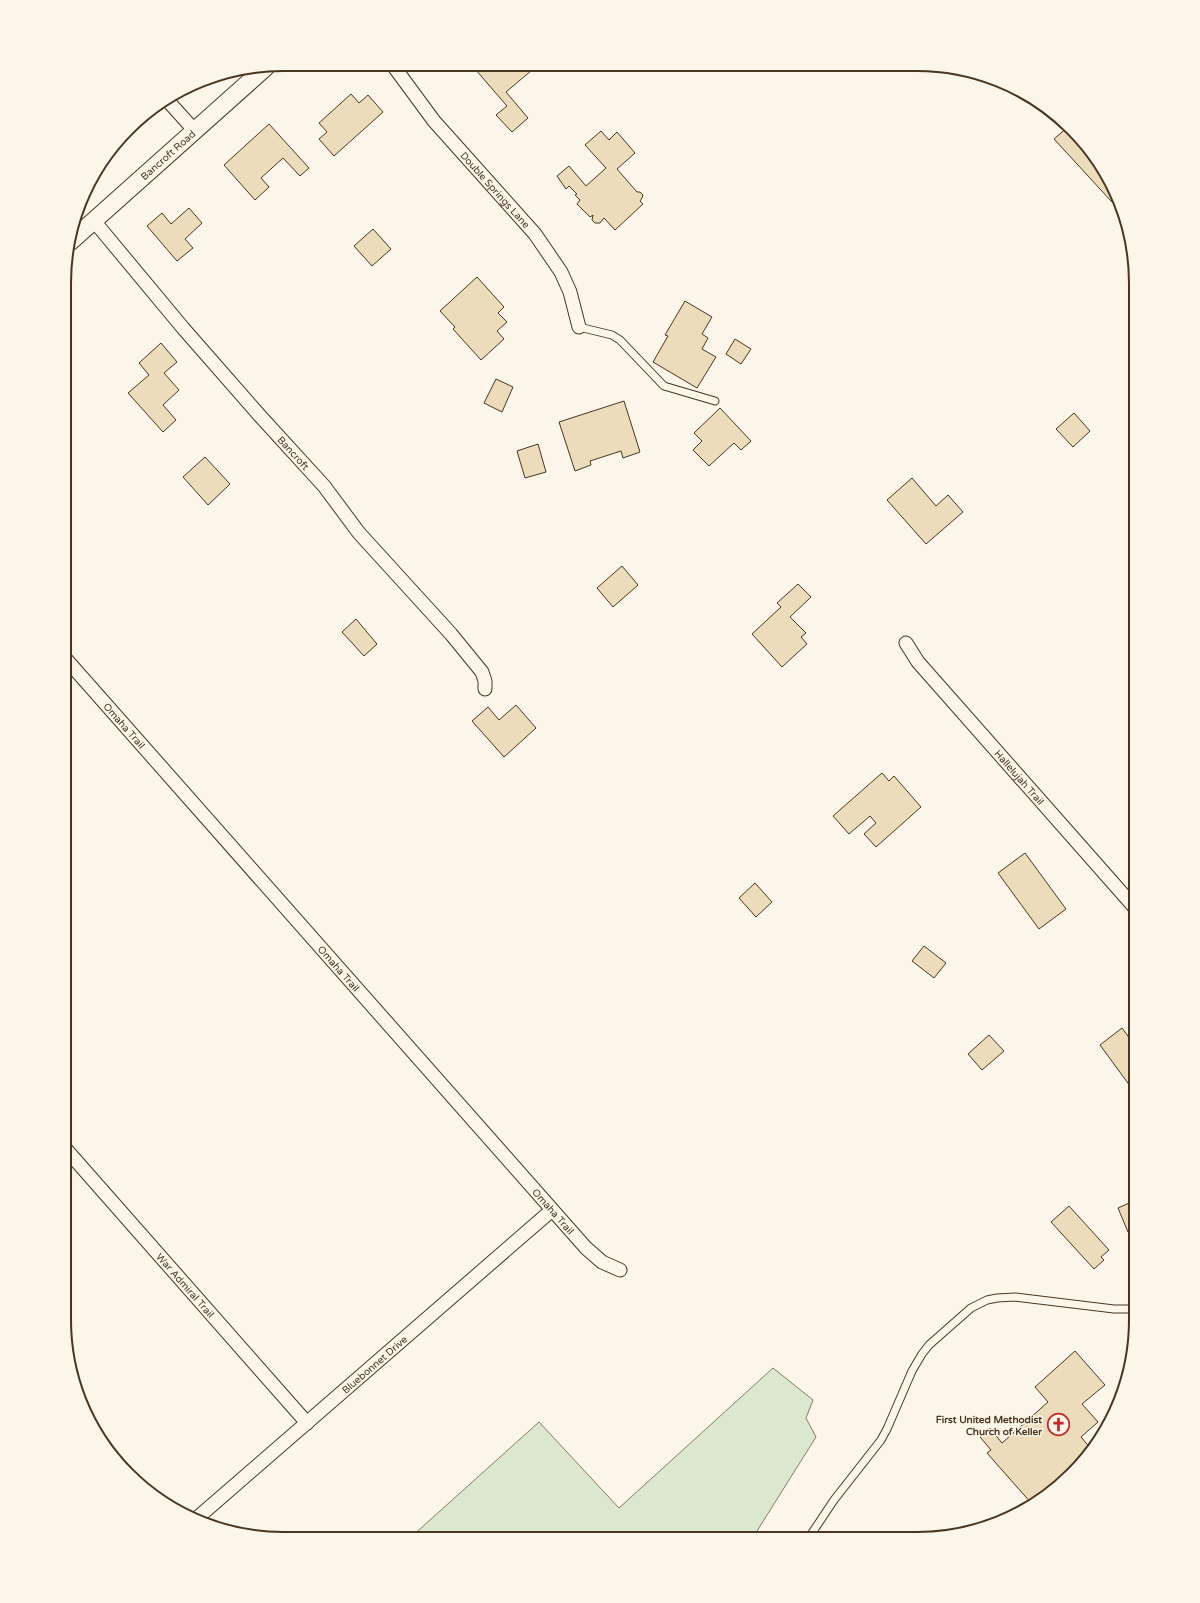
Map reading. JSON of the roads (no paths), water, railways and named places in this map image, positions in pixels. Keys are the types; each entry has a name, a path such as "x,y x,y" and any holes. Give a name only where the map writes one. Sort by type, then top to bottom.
{"street":[{"name":"Double Springs Lane","path":"397,71 434,121 535,234 562,272 570,292 579,327"},
{"name":"Bancroft Road","path":"76,237 260,72"},
{"path":"170,104 195,131"},
{"name":"Bancroft","path":"94,221 183,328 324,486 359,532 451,634 482,672 485,681 485,689"},
{"name":"Hallelujah Trail","path":"906,643 918,662 1129,901"},
{"name":"Omaha Trail","path":"71,665 552,1210 592,1254 602,1262 620,1270"},
{"name":"War Admiral Trail","path":"71,1155 307,1423"},
{"name":"Bluebonnet Drive","path":"200,1515 552,1210"}],"lane":[{"path":"579,327 612,335 620,340 664,386 715,401"},
{"path":"813,1532 834,1500 873,1451 884,1434 912,1371 922,1354 929,1345 971,1308 987,1300 1015,1297 1114,1309 1129,1309"}],"place":[{"name":"First United Methodist Church of Keller","path":"1058,1425"}]}
